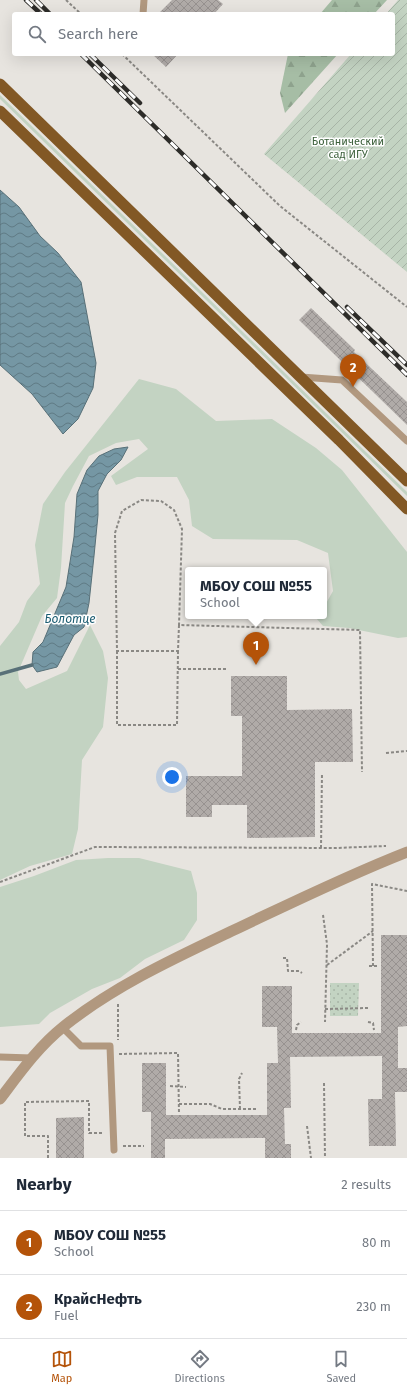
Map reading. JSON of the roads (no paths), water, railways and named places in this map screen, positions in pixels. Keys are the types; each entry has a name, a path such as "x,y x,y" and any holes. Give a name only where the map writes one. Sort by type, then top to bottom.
{"main road":[{"path":"0,84 407,481"},
{"path":"0,110 339,440 407,509"}],"street":[{"path":"0,1100 32,1058 62,1027 112,991 203,945 355,873 407,852"}],"lane":[{"path":"143,12 144,0"},
{"path":"301,377 342,380 407,441"},
{"path":"62,1027 81,1046 110,1046 114,1148"},
{"path":"0,1057 32,1058"}],"water":[{"path":"0,190 19,207 40,236 58,253 81,282 96,363 93,388 78,419 63,434 32,394 0,365"},
{"name":"Болотце","path":"128,447 121,460 107,474 98,491 98,515 94,556 89,603 84,627 74,635 57,667 37,672 32,665 33,652 43,642 66,587 74,537 77,494 87,470 99,456 114,449"}],"waterway":[{"path":"0,674 32,665"}],"railway":[{"path":"26,0 39,12"},
{"path":"36,0 48,12"},
{"path":"83,56 407,375"},
{"path":"92,56 140,103"},
{"path":"347,307 407,365"}],"place":[{"name":"КрайсНефть","path":"353,387"},
{"name":"МБОУ СОШ №55","path":"256,665"}],"park label":[{"name":"Ботанический сад ИГУ","path":"348,147"}]}
